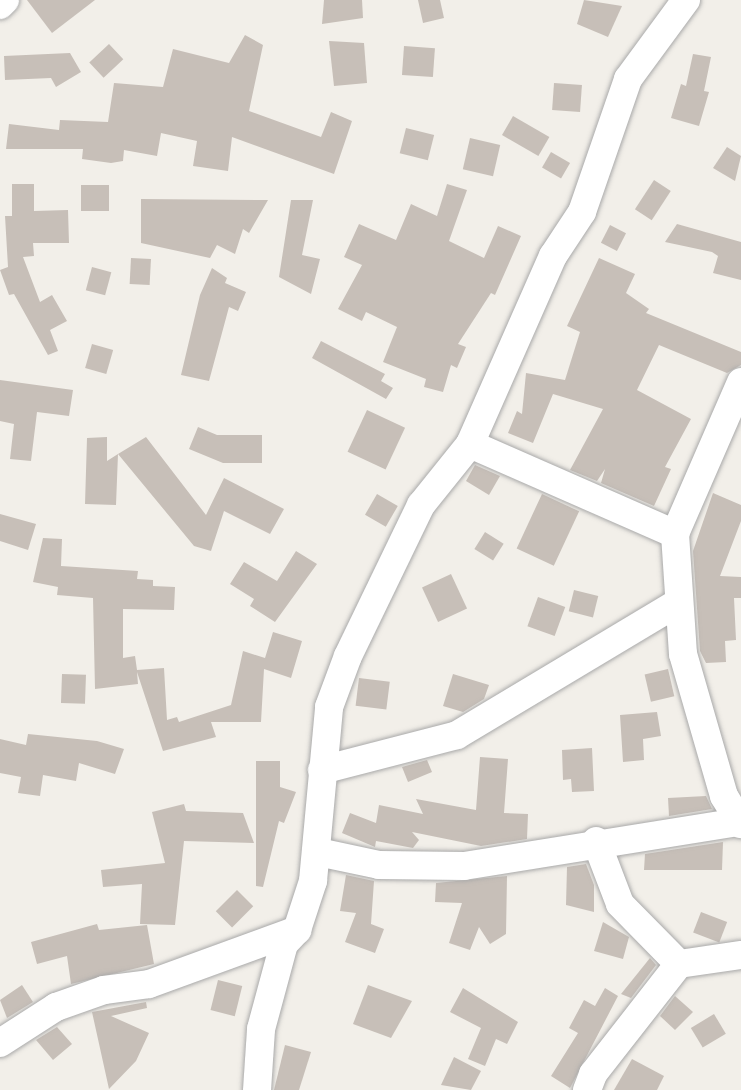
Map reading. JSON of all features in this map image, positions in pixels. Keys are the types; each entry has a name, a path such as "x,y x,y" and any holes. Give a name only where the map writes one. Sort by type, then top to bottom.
{"street":[{"path":"0,5 5,0"},
{"path":"257,1090 261,1029 286,937 297,930 318,852 329,707 373,600 421,505 470,444 553,256 582,212 628,79 686,0"},
{"path":"318,852 379,865 464,866 596,841 740,823 724,796 683,654 676,604 675,534 741,382"},
{"path":"470,444 675,534"},
{"path":"322,770 457,735 534,693 676,604"},
{"path":"596,841 620,904 679,964"},
{"path":"0,1043 56,1007 104,990 149,984 297,930"},
{"path":"587,1090 593,1074 679,964 741,955"}],"building":[{"path":"27,0 95,0 52,33"},
{"path":"324,0 362,0 363,18 322,24"},
{"path":"418,0 440,0 444,18 423,23"},
{"path":"584,0 622,6 608,37 577,24"},
{"path":"245,35 263,45 249,111 321,137 331,112 352,121 334,174 232,137 228,171 193,166 197,141 161,133 157,156 124,150 123,161 111,163 82,159 83,149 6,149 9,124 59,130 60,120 108,122 114,83 163,87 173,49 229,63"},
{"path":"329,41 364,43 367,83 334,86"},
{"path":"109,44 123,59 104,78 89,62"},
{"path":"404,46 435,48 433,77 402,75"},
{"path":"70,53 81,72 56,87 51,78 5,80 4,56"},
{"path":"693,54 711,57 704,91 709,92 699,126 671,118 681,84 686,86"},
{"path":"554,83 582,85 580,112 552,110"},
{"path":"513,116 549,137 538,156 502,135"},
{"path":"406,128 434,135 428,160 400,153"},
{"path":"470,138 500,145 493,176 463,169"},
{"path":"727,147 741,156 735,181 713,168"},
{"path":"551,152 570,163 561,179 542,168"},
{"path":"654,180 671,191 652,220 635,209"},
{"path":"12,184 34,184 34,211 68,210 69,243 33,243 34,256 23,257 40,302 52,295 67,321 50,330 58,351 48,355 14,294 9,295 0,270 8,267 5,216 12,216"},
{"path":"447,184 467,190 449,241 484,258 498,226 521,236 495,295 491,293 458,344 466,347 457,368 451,365 443,392 424,387 426,379 383,362 397,327 366,312 362,321 338,309 362,265 344,257 359,224 396,240 411,204 437,216"},
{"path":"81,185 109,185 109,211 81,211"},
{"path":"141,199 268,200 249,233 243,229 235,254 217,245 210,258 141,243"},
{"path":"291,200 313,200 302,255 320,259 311,294 279,277"},
{"path":"677,224 741,242 741,280 713,273 718,256 712,252 665,242"},
{"path":"610,225 626,233 617,251 601,243"},
{"path":"131,258 151,259 150,285 130,284"},
{"path":"599,258 635,274 626,293 649,309 646,313 741,352 741,365 727,373 659,345 637,390 691,419 665,467 671,469 654,506 601,483 605,469 597,481 570,470 603,409 553,394 533,443 508,433 517,411 522,414 526,373 565,380 580,332 567,326"},
{"path":"92,267 111,272 105,295 86,290"},
{"path":"212,268 227,278 225,283 246,292 238,311 229,307 209,381 181,375 200,295"},
{"path":"321,341 385,374 381,381 393,388 386,399 312,358"},
{"path":"92,344 113,350 106,374 85,368"},
{"path":"0,380 73,390 69,416 37,412 31,461 10,459 14,424 0,421"},
{"path":"367,410 405,428 386,469 348,452"},
{"path":"198,427 217,435 262,435 262,463 223,463 189,449"},
{"path":"107,437 107,461 118,454 116,505 85,504 87,438"},
{"path":"146,437 206,515 224,478 284,509 270,534 224,511 211,551 194,546 118,454"},
{"path":"475,465 500,476 489,495 466,481"},
{"path":"713,493 741,505 741,521 720,576 741,577 741,598 734,598 736,640 725,641 726,662 706,663 700,651 693,551"},
{"path":"377,494 398,506 386,527 365,515"},
{"path":"542,494 579,511 554,566 517,548"},
{"path":"0,514 36,524 28,550 0,541"},
{"path":"485,532 504,544 493,561 474,549"},
{"path":"43,538 62,539 61,566 138,571 137,579 153,580 153,586 175,587 174,610 123,609 123,658 135,656 137,670 164,668 167,720 177,717 179,722 231,705 243,651 265,658 273,632 302,641 291,678 264,669 261,722 211,722 216,737 163,751 137,672 138,684 95,689 93,598 57,595 58,587 33,582"},
{"path":"296,551 317,564 275,622 250,606 254,599 230,584 244,562 277,581"},
{"path":"451,574 467,608 438,622 422,588"},
{"path":"574,590 598,596 593,617 569,611"},
{"path":"538,597 565,607 555,636 527,626"},
{"path":"668,669 674,696 651,702 645,674"},
{"path":"62,674 86,675 85,704 61,703"},
{"path":"453,674 489,685 484,699 463,712 443,706"},
{"path":"359,678 390,682 386,710 356,706"},
{"path":"657,712 661,736 643,739 644,760 623,762 620,715"},
{"path":"28,734 97,741 124,749 115,774 79,763 76,781 43,775 40,796 18,793 21,777 0,773 0,739 26,745"},
{"path":"592,748 594,791 572,792 571,779 563,780 562,750"},
{"path":"480,757 508,759 504,813 528,814 527,839 481,846 412,832 419,840 413,848 376,841 375,847 342,833 350,813 376,823 379,805 423,814 416,799 476,810"},
{"path":"427,760 432,772 408,782 402,767"},
{"path":"256,761 280,761 280,787 296,792 284,823 279,821 263,887 256,886"},
{"path":"706,796 712,809 669,816 668,798"},
{"path":"184,804 186,811 243,813 254,843 184,841 175,925 140,924 142,884 103,887 101,870 165,863 152,812"},
{"path":"723,842 722,870 644,870 645,854"},
{"path":"586,864 594,885 594,912 566,905 567,867"},
{"path":"346,875 374,881 371,924 384,929 375,953 345,942 356,913 340,911"},
{"path":"507,876 506,934 490,944 479,927 470,950 449,943 462,903 435,902 436,883"},
{"path":"237,890 253,906 232,927 216,911"},
{"path":"701,912 727,922 719,943 693,933"},
{"path":"603,922 629,937 623,959 594,951"},
{"path":"97,924 99,930 147,925 154,964 71,984 67,956 37,964 31,942"},
{"path":"650,958 656,965 631,998 621,994"},
{"path":"218,980 242,986 235,1016 211,1010"},
{"path":"22,985 33,1002 7,1018 0,1000"},
{"path":"368,985 412,1001 391,1038 353,1024"},
{"path":"463,988 518,1022 507,1044 496,1039 485,1066 468,1059 481,1028 450,1012"},
{"path":"605,988 618,996 570,1088 551,1076 578,1033 569,1028 584,1000 595,1006"},
{"path":"675,996 693,1012 675,1030 660,1016"},
{"path":"146,1002 147,1008 111,1016 149,1033 136,1061 109,1089 92,1012"},
{"path":"714,1014 726,1034 703,1048 691,1028"},
{"path":"57,1027 72,1044 53,1060 36,1040"},
{"path":"285,1045 311,1052 299,1090 274,1090"},
{"path":"454,1057 481,1071 471,1090 441,1085"},
{"path":"632,1059 664,1076 657,1090 614,1090"}]}
